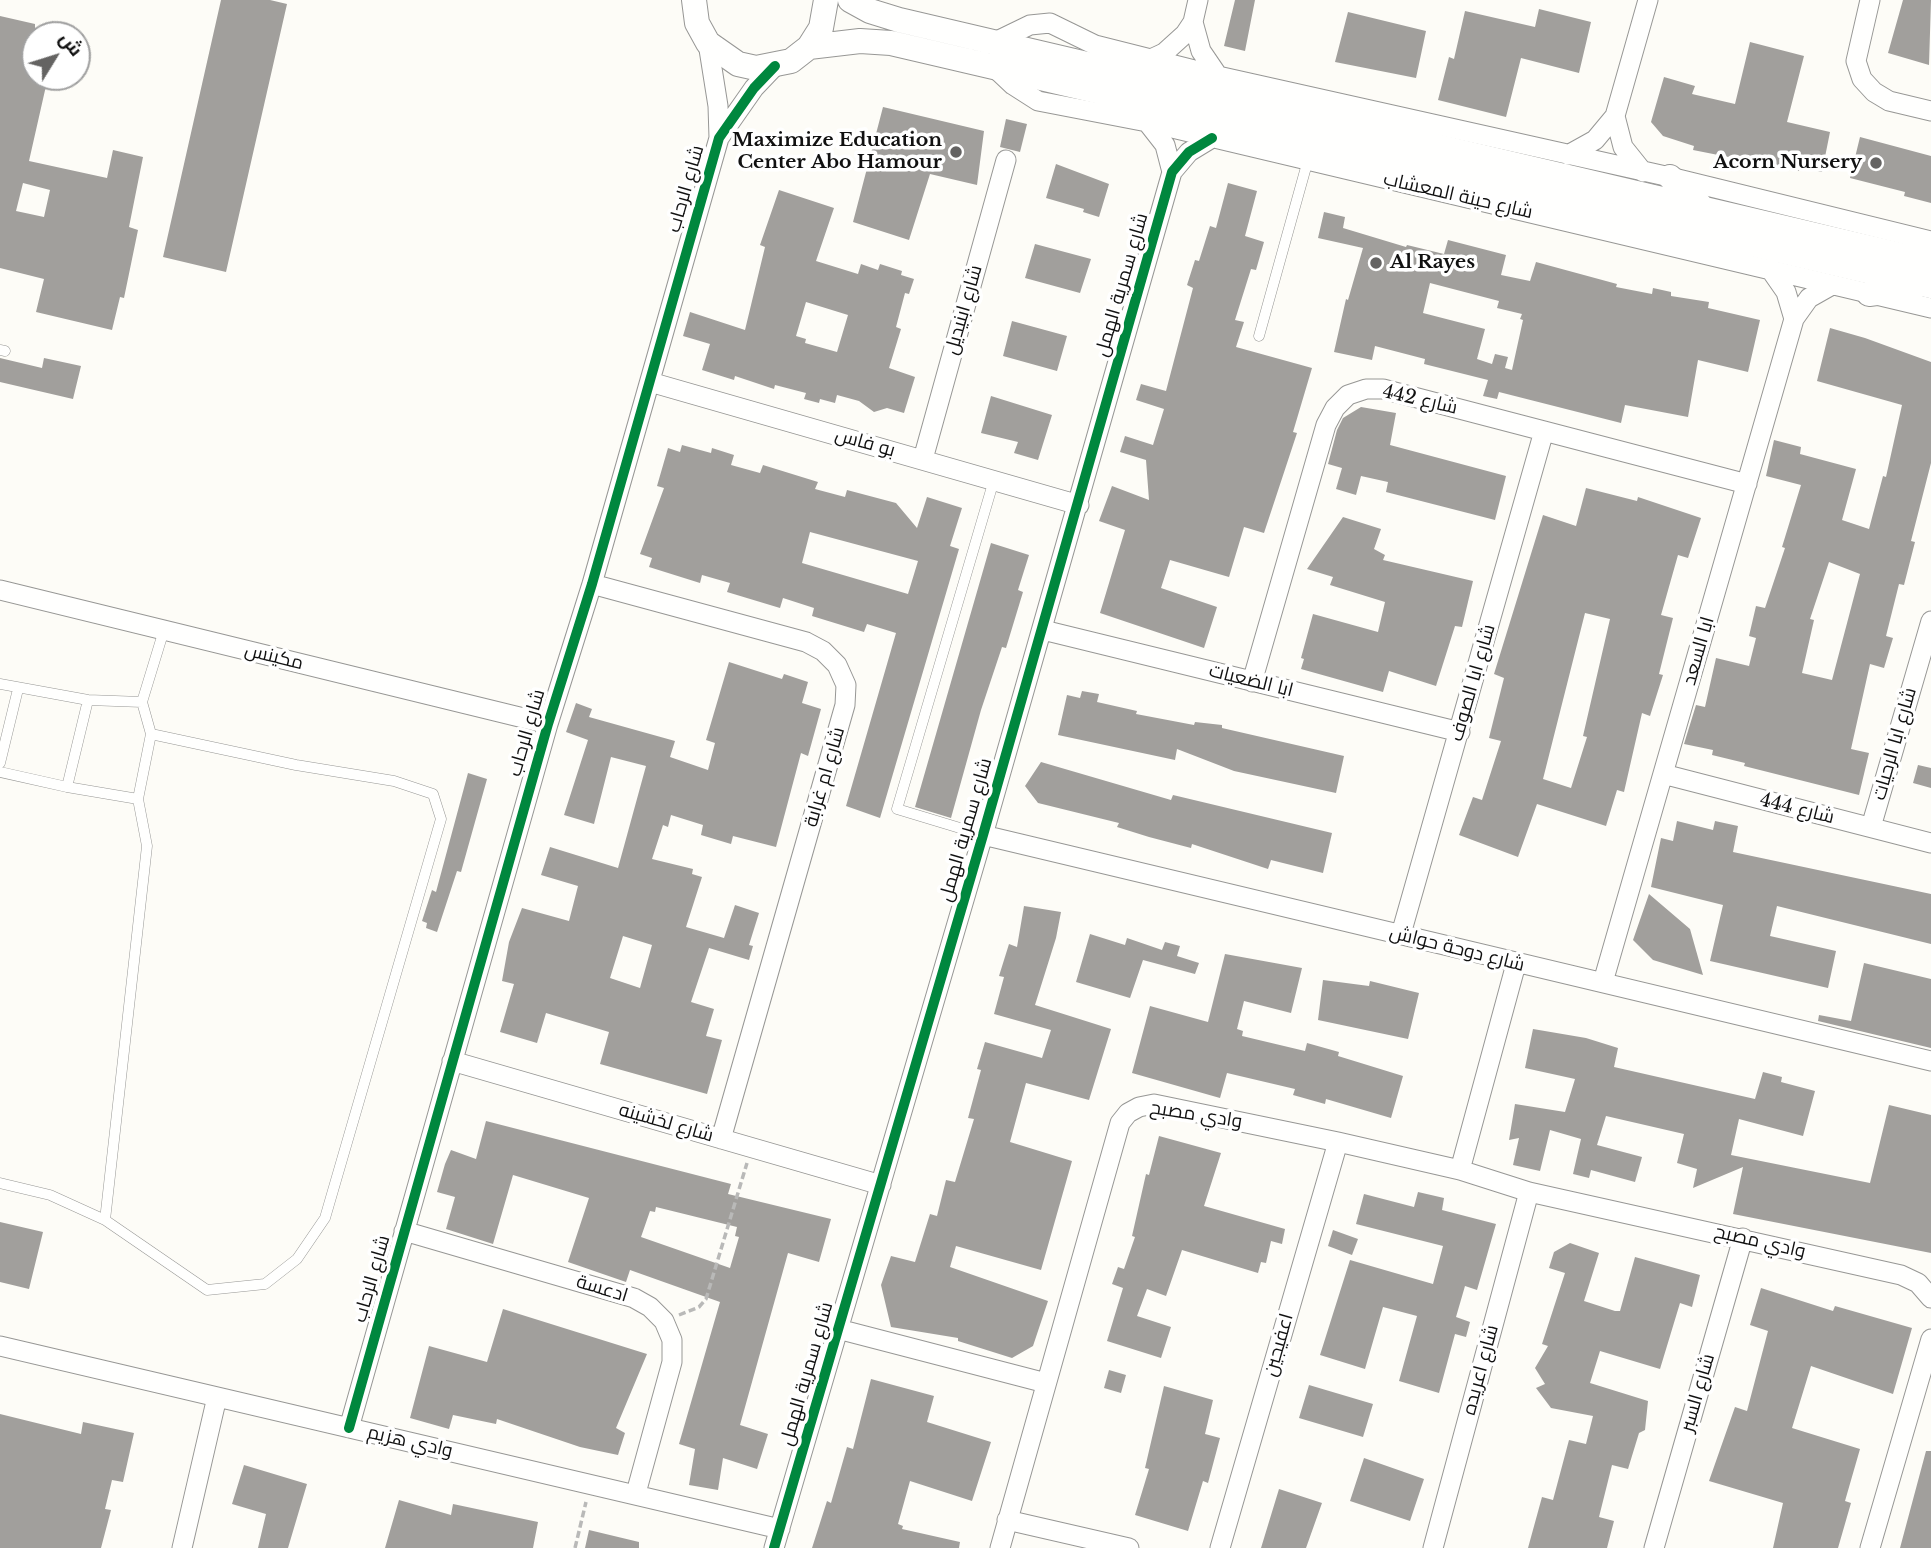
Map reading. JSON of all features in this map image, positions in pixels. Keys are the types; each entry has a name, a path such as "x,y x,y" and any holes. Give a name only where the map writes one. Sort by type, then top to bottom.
{"street":[{"path":"694,0 697,23 708,43 738,64 756,68 791,61 809,47 821,28 826,0"},
{"path":"850,0 899,20 1931,262"},
{"path":"1151,59 1175,44 1193,22 1198,0"},
{"path":"1569,155 1595,139 1615,116 1648,0"},
{"path":"1870,0 1856,61 1862,79 1874,92 1889,101 1931,111"},
{"path":"1193,22 1201,51 1218,76"},
{"path":"997,41 1030,25 1050,23 1095,46 1670,177 1931,241"},
{"name":"شارع حينة المعشاب","path":"809,47 860,41 891,43 1931,286"},
{"name":"شارع الرحاب","path":"348,1428 548,724 592,584 719,138 718,106 708,43"},
{"name":"شارع الرحاب","path":"719,138 754,88 775,66"},
{"name":"شارع حينة المعشاب","path":"995,68 1013,85 1038,101 1147,122 1931,308"},
{"path":"1615,116 1623,147 1643,172"},
{"path":"1147,122 1165,145 1172,172"},
{"name":"شارع سمرية الهمل","path":"774,1548 984,835 1172,172 1189,152 1212,138"},
{"name":"شارع ابنيديل","path":"922,460 1006,160"},
{"path":"1670,177 1703,208"},
{"path":"1770,269 1786,292 1794,319"},
{"name":"ابا السعد","path":"1603,982 1794,319 1810,298 1832,285"},
{"path":"1869,294 1931,286"},
{"name":"بو فاس","path":"650,382 1079,505"},
{"name":"شارع 442","path":"1252,682 1325,425 1335,408 1348,395 1366,388 1383,390 1747,484"},
{"name":"شارع ابا الصوف","path":"1401,934 1544,431"},
{"name":"شارع ام غرابة","path":"592,584 806,642 823,651 837,665 846,685 845,705 721,1139"},
{"name":"مكينس","path":"0,590 548,724"},
{"name":"شارع ابا الرحيات","path":"1871,827 1931,621"},
{"name":"ابا الضعيات","path":"1043,630 1460,732"},
{"name":"شارع 444","path":"1663,774 1931,843"},
{"name":"شارع دوحة حواش","path":"984,835 1931,1061"},
{"path":"1460,1170 1516,964"},
{"name":"شارع لخشينه","path":"452,1061 881,1185"},
{"name":"وادي مصبح","path":"1000,1548 1120,1123 1128,1113 1154,1104 1338,1142 1460,1170 1529,1192 1901,1275 1918,1283 1931,1298"},
{"name":"اعفيجين","path":"1220,1548 1338,1142"},
{"name":"شارع اعريده","path":"1433,1548 1529,1192"},
{"name":"ادعسة","path":"404,1231 634,1298 650,1307 664,1321"},
{"name":"شارع السبر","path":"1654,1548 1743,1238"},
{"path":"636,1493 672,1363 672,1340 664,1321"},
{"path":"838,1329 1046,1383"},
{"path":"1870,1548 1931,1339"},
{"name":"وادي هزيم","path":"0,1346 591,1482 779,1529"},
{"path":"182,1548 217,1397"},
{"path":"1007,1520 1129,1548"}],"lane":[{"path":"1259,336 1308,160"},
{"path":"984,835 897,809 994,480"},
{"path":"105,1220 147,846 138,799 151,734 142,702 164,630"},
{"path":"0,684 88,701 142,702"},
{"path":"0,763 18,689"},
{"path":"67,787 88,701"},
{"path":"0,1183 50,1195 105,1220 207,1290 265,1284 297,1259 325,1218 441,819 433,794 394,781 296,765 151,734"},
{"path":"0,772 138,799"}],"path":[{"path":"664,1321 699,1307 706,1299 751,1148"},
{"path":"575,1548 591,1482"}],"building":[{"path":"221,0 270,0 287,4 226,272 163,257"},
{"path":"1235,0 1255,0 1245,51 1224,46"},
{"path":"1903,0 1931,0 1929,65 1888,53"},
{"path":"1539,9 1591,22 1579,73 1521,58 1506,117 1438,100 1449,57 1454,59 1465,11 1535,27"},
{"path":"1348,12 1426,31 1416,78 1335,62"},
{"path":"0,16 22,21 21,91 45,91 29,161 107,178 113,150 143,157 129,227 138,230 124,298 120,297 112,330 36,312 44,279 0,268","holes":["23,183 50,190 44,217 16,211"]},
{"path":"1750,42 1804,56 1787,122 1830,132 1822,172 1800,167 1799,171 1693,150 1694,146 1663,136 1651,122 1664,77 1695,86 1692,94 1735,104"},
{"path":"883,107 984,131 977,185 930,174 909,240 853,222"},
{"path":"1006,119 1027,124 1020,152 1000,147"},
{"path":"1860,137 1931,156 1931,203 1904,196 1905,192 1850,178"},
{"path":"1056,164 1109,184 1099,217 1083,212 1084,209 1046,198"},
{"path":"1228,183 1257,191 1245,236 1264,242 1256,270 1251,269 1235,320 1244,322 1236,347 1312,368 1293,432 1297,433 1264,533 1244,527 1229,577 1170,560 1161,588 1217,607 1204,648 1100,613 1125,530 1099,521 1112,486 1149,500 1146,460 1120,452 1125,436 1153,445 1164,409 1136,400 1141,384 1166,391 1193,288 1187,285 1195,260 1199,261 1210,226 1216,228"},
{"path":"779,190 834,208 816,261 858,274 861,264 878,270 880,264 902,271 901,275 914,279 909,294 905,293 896,327 901,329 889,368 915,377 904,413 887,408 874,412 859,401 837,395 835,403 820,399 819,403 804,399 806,393 775,385 774,389 735,376 734,380 702,370 710,344 683,336 690,312 745,330 765,247 760,245","holes":["806,302 848,315 837,352 805,343 806,339 796,336"]},
{"path":"1324,212 1345,217 1343,228 1406,247 1407,245 1444,254 1448,240 1506,255 1501,275 1530,281 1536,262 1617,284 1616,287 1652,294 1653,288 1671,292 1671,296 1709,302 1708,308 1760,320 1748,372 1698,360 1688,417 1625,405 1621,423 1499,392 1497,399 1483,396 1488,380 1424,364 1425,359 1375,346 1372,360 1334,352 1346,299 1348,300 1363,248 1318,238","holes":["1430,283 1499,301 1497,308 1522,314 1512,370 1505,368 1508,357 1495,354 1492,364 1477,359 1485,329 1423,313"]},
{"path":"1035,244 1091,259 1080,293 1025,278"},
{"path":"1012,321 1067,336 1057,371 1003,356"},
{"path":"1830,328 1931,362 1931,463 1911,541 1915,542 1904,585 1899,584 1886,636 1893,638 1884,668 1870,664 1851,749 1869,753 1859,795 1744,766 1745,763 1712,755 1713,750 1684,744 1696,705 1705,707 1716,658 1749,666 1756,638 1749,636 1756,606 1765,608 1785,548 1782,547 1801,485 1766,476 1774,440 1801,447 1800,454 1856,469 1842,520 1869,529 1883,476 1886,477 1902,405 1817,381","holes":["1829,562 1860,574 1832,680 1802,673 1814,620 1810,619"]},
{"path":"0,358 42,368 44,358 81,366 73,399 0,382"},
{"path":"991,396 1052,415 1038,460 1014,453 1018,442 981,433"},
{"path":"1361,407 1396,413 1390,445 1506,476 1495,520 1386,492 1388,482 1361,476 1356,495 1336,489 1342,468 1328,464 1337,430 1343,418"},
{"path":"682,445 711,453 712,448 734,455 731,465 760,473 763,465 818,482 815,489 845,497 847,490 896,503 917,528 927,497 962,508 950,546 959,549 880,818 846,806 896,633 867,624 864,632 812,616 814,608 783,598 780,608 727,592 730,583 702,575 700,583 649,567 652,558 640,554 664,488 657,486 668,448 680,452","holes":["810,532 918,561 908,594 802,563"]},
{"path":"1586,488 1637,501 1638,497 1701,518 1688,558 1678,555 1661,615 1673,618 1659,674 1663,675 1650,716 1642,713 1624,792 1617,790 1606,826 1537,804 1518,857 1459,835 1473,797 1482,800 1501,741 1489,738 1504,678 1494,674 1543,515 1576,526","holes":["1585,613 1610,619 1583,736 1587,737 1571,788 1543,779"]},
{"path":"1343,517 1381,529 1374,549 1385,555 1383,560 1473,581 1462,627 1455,626 1436,686 1389,671 1383,692 1301,669 1304,659 1301,658 1313,614 1378,632 1385,602 1330,585 1333,577 1307,569"},
{"path":"991,543 1029,555 1018,590 1023,592 1006,648 1002,647 981,710 951,818 915,807"},
{"path":"729,662 782,679 784,674 808,682 802,703 821,709 808,756 801,753 776,847 733,836 731,844 701,835 703,825 671,815 668,827 663,825 652,859 693,869 692,874 702,877 686,927 724,938 735,905 759,913 749,945 753,946 749,960 709,948 691,1002 714,1009 706,1036 722,1040 707,1094 600,1064 609,1032 546,1013 537,1043 500,1032 514,984 502,981 509,942 522,908 569,921 578,886 541,875 550,847 618,868 646,766 611,757 594,824 564,815 588,740 566,732 576,703 592,709 589,717 675,741 670,757 708,770 715,743 706,740","holes":["623,936 652,945 640,988 610,978"]},
{"path":"1082,691 1099,694 1097,702 1137,711 1136,714 1194,725 1195,722 1222,725 1222,728 1344,756 1336,793 1234,771 1177,749 1175,760 1058,735 1067,695 1080,698"},
{"path":"1041,762 1171,800 1173,795 1332,833 1323,873 1271,860 1268,869 1192,844 1191,848 1149,837 1117,827 1119,823 1038,803 1025,786"},
{"path":"1918,765 1931,768 1931,788 1913,783"},
{"path":"468,773 487,779 461,872 457,871 437,932 426,928 427,923 422,921 432,890 436,892"},
{"path":"1677,821 1713,830 1715,821 1738,826 1733,852 1931,894 1931,944 1777,906 1770,936 1836,951 1828,988 1710,961 1723,905 1651,887 1661,838 1673,841"},
{"path":"1649,894 1690,929 1703,975 1653,960 1633,940"},
{"path":"1024,906 1061,912 1056,938 1035,1005 1111,1029 1089,1100 1026,1083 1010,1142 1072,1161 1041,1270 956,1246 950,1267 1048,1301 1033,1346 1012,1358 958,1341 958,1338 891,1327 881,1285 891,1256 915,1262 930,1214 937,1216 946,1180 955,1182 974,1119 968,1118 981,1070 977,1069 985,1042 1042,1058 1051,1030 994,1014 1004,977 999,976 1009,944 1017,947"},
{"path":"1090,934 1125,945 1127,938 1162,950 1165,942 1180,946 1177,956 1199,963 1195,974 1143,960 1130,998 1076,982"},
{"path":"1225,954 1302,968 1291,1013 1244,1001 1237,1029 1243,1031 1242,1036 1305,1051 1307,1043 1339,1052 1338,1056 1403,1076 1391,1118 1326,1099 1325,1104 1293,1095 1295,1089 1227,1073 1220,1098 1132,1073 1150,1006 1208,1022"},
{"path":"1864,963 1931,979 1931,1048 1818,1021 1819,1015 1851,1021"},
{"path":"1323,980 1369,986 1370,981 1419,993 1408,1039 1318,1020"},
{"path":"1533,1029 1586,1038 1618,1048 1614,1067 1755,1099 1763,1072 1782,1077 1781,1082 1815,1091 1803,1136 1739,1119 1731,1155 1870,1183 1889,1105 1931,1115 1931,1253 1733,1214 1743,1167 1693,1188 1697,1169 1677,1163 1684,1134 1606,1116 1597,1145 1642,1157 1635,1182 1591,1170 1589,1178 1573,1174 1581,1139 1550,1130 1540,1171 1513,1165 1519,1138 1509,1140 1515,1104 1565,1112 1575,1079 1525,1068"},
{"path":"486,1121 731,1184 728,1194 831,1219 819,1262 788,1253 740,1425 768,1434 757,1469 723,1458 718,1490 689,1485 695,1449 679,1444 720,1302 630,1270 626,1282 568,1262 589,1198 513,1175 493,1244 446,1229 455,1197 437,1192 451,1150 476,1159","holes":["656,1207 737,1227 735,1236 739,1237 730,1268 641,1237 650,1211 655,1212"]},
{"path":"1159,1136 1221,1153 1204,1206 1285,1229 1282,1244 1271,1241 1266,1263 1261,1262 1258,1273 1182,1250 1166,1296 1147,1289 1137,1316 1171,1327 1161,1358 1107,1341 1123,1288 1112,1284 1118,1267 1124,1269 1135,1237 1132,1236 1146,1174 1149,1175"},
{"path":"1418,1192 1444,1198 1442,1210 1496,1224 1477,1290 1465,1286 1456,1317 1470,1322 1466,1337 1455,1334 1439,1393 1399,1381 1417,1316 1383,1307 1365,1369 1320,1355 1350,1260 1433,1284 1443,1246 1356,1224 1364,1194 1414,1207"},
{"path":"0,1222 43,1232 29,1289 0,1282"},
{"path":"1333,1230 1358,1239 1352,1255 1328,1246"},
{"path":"1570,1243 1599,1253 1584,1301 1615,1311 1620,1311 1635,1257 1700,1275 1692,1307 1680,1303 1660,1369 1600,1351 1590,1383 1648,1401 1645,1430 1639,1433 1628,1469 1612,1465 1599,1517 1614,1521 1607,1548 1528,1548 1542,1497 1553,1500 1569,1440 1586,1444 1593,1416 1551,1408 1536,1388 1545,1384 1535,1368 1548,1346 1542,1344 1565,1273 1549,1268 1554,1252"},
{"path":"1761,1288 1833,1311 1835,1306 1912,1328 1893,1394 1811,1366 1792,1428 1860,1449 1845,1501 1851,1503 1838,1548 1773,1548 1783,1503 1709,1481 1735,1407 1747,1411 1768,1331 1750,1325"},
{"path":"503,1309 647,1354 616,1428 625,1433 618,1455 580,1447 497,1419 496,1424 453,1415 449,1429 410,1418 429,1346 487,1362"},
{"path":"1109,1370 1126,1375 1121,1393 1104,1388"},
{"path":"871,1379 934,1396 927,1422 991,1442 972,1501 910,1481 898,1524 903,1526 902,1529 960,1542 959,1548 812,1548 827,1501 831,1503 847,1447 853,1449"},
{"path":"1309,1385 1373,1404 1363,1437 1299,1418"},
{"path":"1164,1386 1213,1400 1205,1434 1220,1438 1208,1483 1203,1481 1188,1531 1135,1515 1149,1469 1145,1468"},
{"path":"0,1414 81,1434 83,1422 134,1433 123,1482 112,1480 105,1509 111,1510 101,1548 0,1548"},
{"path":"1926,1451 1931,1451 1931,1548 1900,1548"},
{"path":"1364,1458 1424,1479 1410,1521 1350,1501"},
{"path":"244,1465 307,1484 288,1548 258,1548 266,1514 232,1504"},
{"path":"1279,1489 1322,1503 1306,1548 1261,1548"},
{"path":"399,1500 451,1515 453,1504 538,1522 533,1548 385,1548"},
{"path":"589,1530 639,1542 639,1548 585,1548"}],"cycle path":[{"path":"349,1428 548,724 592,584 719,138 754,88 775,66"},
{"path":"774,1548 983,835 1172,172 1189,152 1212,138"}],"place":[{"name":"Maximize Education Center Abo Hamour","path":"956,152"},
{"name":"Acorn Nursery","path":"1876,163"},
{"name":"Al Rayes","path":"1376,263"}]}
